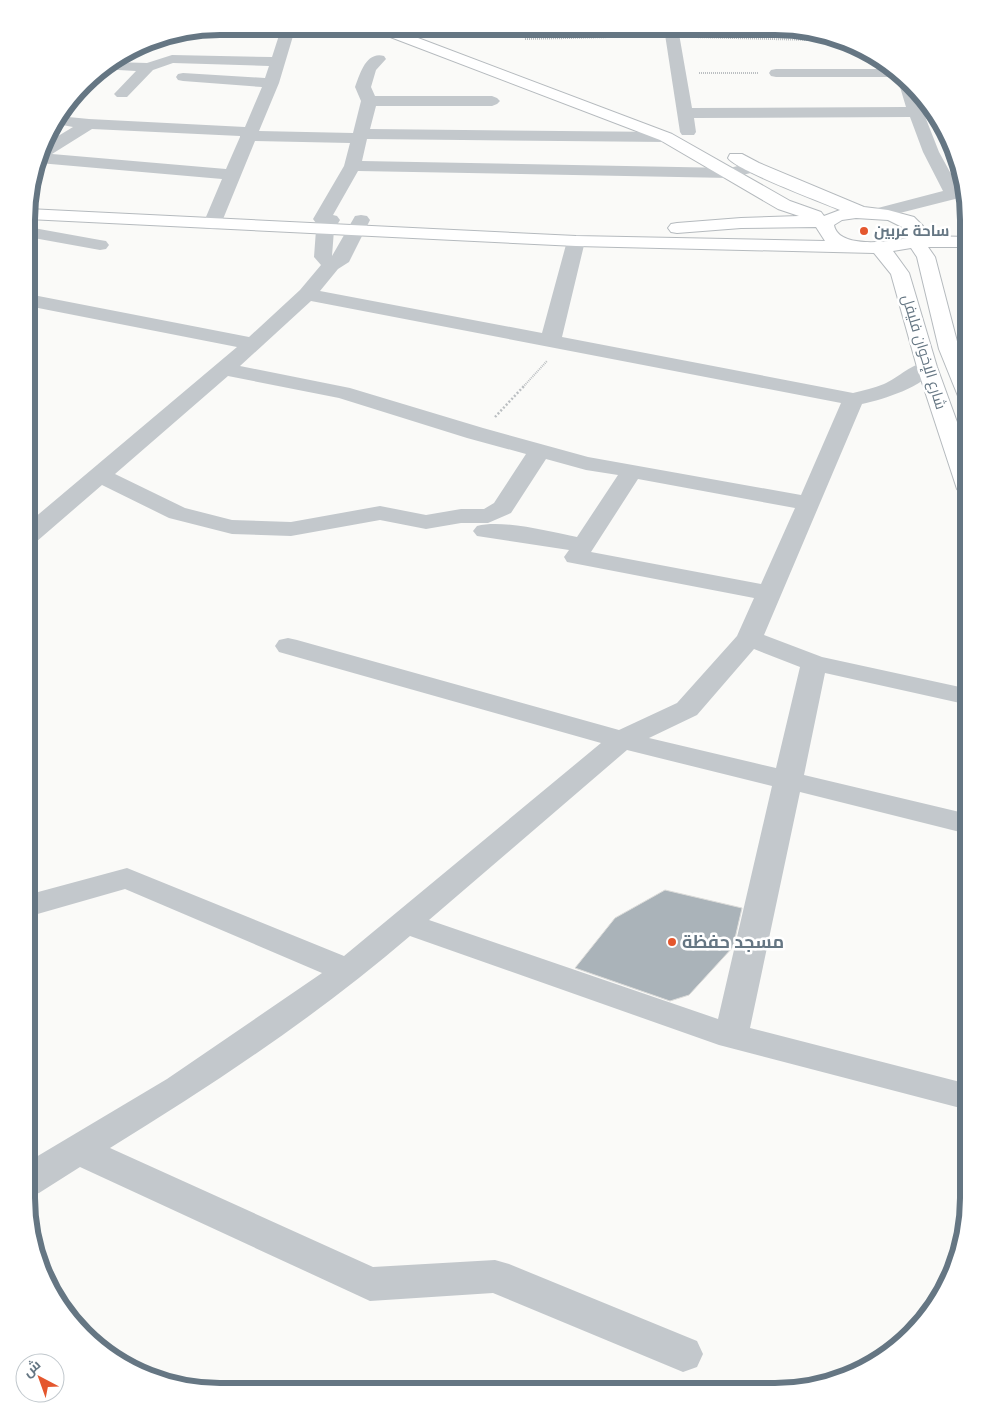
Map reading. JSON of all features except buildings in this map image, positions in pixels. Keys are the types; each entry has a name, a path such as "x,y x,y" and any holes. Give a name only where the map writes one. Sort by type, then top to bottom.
{"main road":[{"path":"398,35 666,137 784,205 828,221"},
{"path":"428,35 688,132 704,141"},
{"path":"720,150 753,167 861,212"},
{"path":"730,173 741,223"},
{"path":"36,204 214,218"},
{"path":"871,248 844,243 831,238 824,226 836,216 861,212 880,213"},
{"name":"شارع الإخوان فليفل","path":"880,213 910,222 917,229 918,235 915,241 926,257 959,350"},
{"path":"35,214 214,218 326,223 576,241 871,248 901,246 915,241 960,242"},
{"path":"358,226 653,230 741,223 828,221"},
{"name":"شارع الإخوان فليفل","path":"871,248 900,273 927,367 960,463"}],"street":[{"path":"214,218 271,83 285,35"},
{"path":"672,35 688,132"},
{"path":"122,94 145,71 172,59 278,62"},
{"path":"331,265 323,257 326,223 352,166 369,101 364,87 369,68 379,59"},
{"path":"115,67 271,83"},
{"path":"776,73 888,73"},
{"path":"908,91 916,112 938,151 957,193"},
{"path":"369,101 492,101"},
{"path":"685,112 916,112"},
{"path":"64,121 249,134 666,137"},
{"path":"49,149 89,124"},
{"path":"46,159 233,175"},
{"path":"352,166 730,173 753,167"},
{"path":"880,213 958,194"},
{"path":"35,530 225,369 307,294 331,265 342,258 358,226"},
{"path":"35,233 100,245"},
{"path":"558,341 576,241"},
{"path":"307,294 853,399 880,394 908,381 927,367"},
{"path":"35,301 253,344"},
{"path":"225,369 343,392 480,434 586,463 809,503"},
{"path":"35,1177 179,1088 348,971 622,740 687,709 749,638 853,399"},
{"path":"100,475 177,513 232,526 290,529 380,513 426,522 461,516 488,516 504,508 540,450"},
{"path":"632,471 576,557 768,593"},
{"path":"35,510 55,514"},
{"path":"485,531 521,534 584,545"},
{"path":"749,638 814,663 960,695"},
{"path":"288,646 622,740 960,822"},
{"path":"731,1036 814,663"},
{"path":"35,904 127,878 348,971"},
{"path":"405,923 731,1036 960,1096"},
{"path":"79,1150 370,1284 495,1276 683,1354"}],"path":[{"path":"525,39 609,35"},
{"path":"731,35 812,39"},
{"path":"678,73 776,73"},
{"path":"480,434 558,341"}],"place":[{"name":"ساحة عربين","path":"864,231"},
{"name":"مسجد حفظة","path":"672,942"}]}
